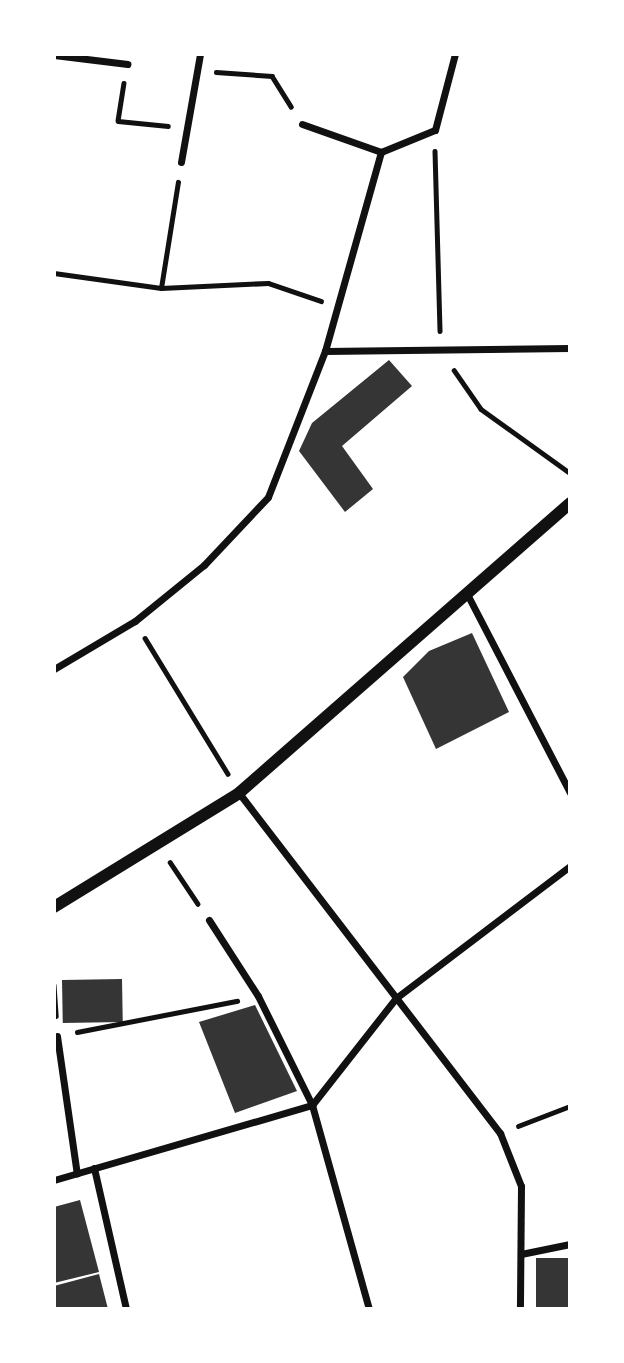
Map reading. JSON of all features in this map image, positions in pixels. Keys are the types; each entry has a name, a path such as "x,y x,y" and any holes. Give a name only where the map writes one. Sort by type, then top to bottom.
{"street":[{"path":"181,162 200,54"},
{"path":"302,124 381,152 435,130 456,54"},
{"path":"54,55 127,64"},
{"path":"54,669 135,621 204,565 268,497 326,351 381,152"},
{"path":"326,351 570,348"},
{"path":"54,907 239,793 465,591 570,503"},
{"path":"465,591 570,793"},
{"path":"239,793 500,1133 521,1186 520,1309"},
{"path":"54,1180 312,1105 396,998 570,866"},
{"path":"209,920 258,996 312,1105 369,1309"},
{"path":"57,1036 59,1091 77,1174"},
{"path":"94,1168 126,1309"},
{"path":"521,1254 570,1244"}],"path":[{"path":"127,64 118,121 186,128"},
{"path":"197,71 272,76 302,124"},
{"path":"435,130 440,349 481,409 570,474"},
{"path":"161,288 181,162"},
{"path":"54,274 161,288 268,283 338,307"},
{"path":"135,621 239,793"},
{"path":"158,844 209,920"},
{"path":"54,985 57,1036 258,996"},
{"path":"500,1133 570,1106"}],"building":[{"path":"389,360 412,386 342,446 373,489 345,512 299,451 312,423"},
{"path":"472,633 509,712 436,749 403,677 429,651"},
{"path":"122,979 123,1022 63,1023 62,980"},
{"path":"255,1005 297,1091 235,1113 199,1022"},
{"path":"80,1200 99,1272 54,1283 54,1207"},
{"path":"536,1258 570,1258 570,1309 536,1309"},
{"path":"99,1274 108,1309 54,1309 54,1286"}]}
